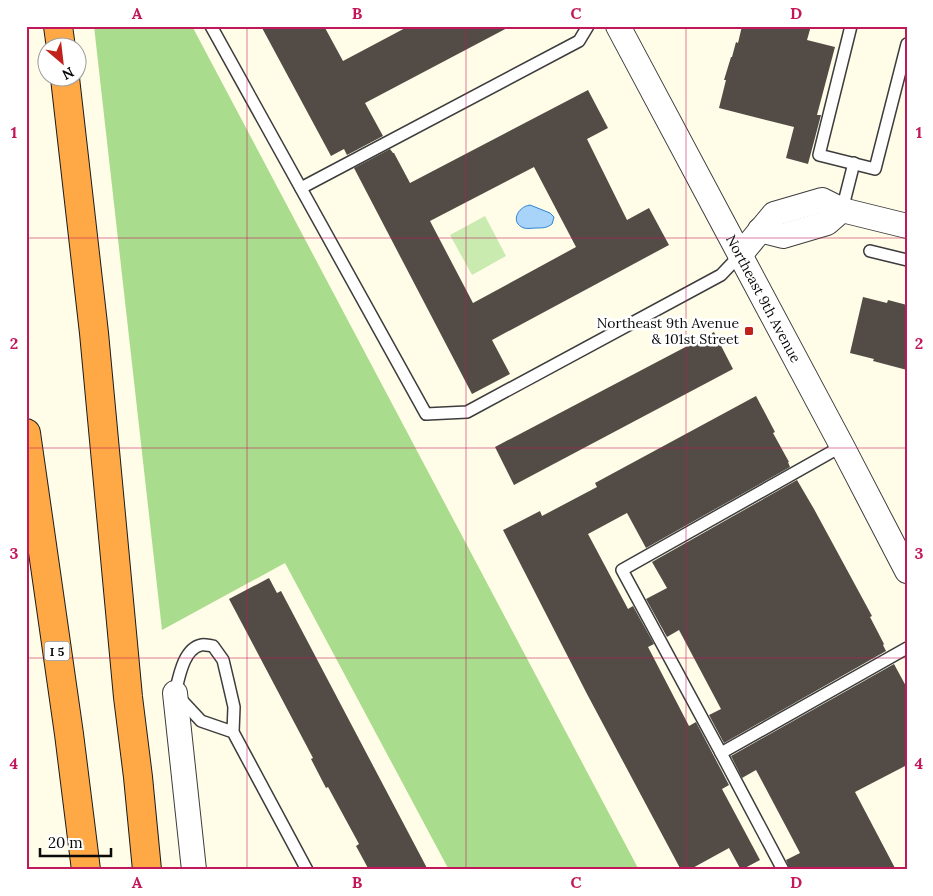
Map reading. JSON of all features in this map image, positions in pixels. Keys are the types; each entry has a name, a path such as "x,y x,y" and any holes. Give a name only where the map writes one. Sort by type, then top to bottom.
{"highway":[{"path":"66,88 94,333 127,688 147,870"},
{"name":"I 5","path":"26,433 69,734 86,870"}],"street":[{"name":"Northeast 9th Avenue","path":"618,26 907,571"},
{"path":"740,255 760,230 783,236 827,223 842,210 907,226"},
{"path":"175,693 194,870"}],"lane":[{"path":"211,26 426,414 467,412 721,276 740,255"},
{"path":"301,188 579,41 588,26"},
{"path":"851,26 819,154 875,169 907,44"},
{"path":"842,210 854,163"},
{"path":"870,251 907,260"},
{"path":"783,870 622,570 842,446"},
{"path":"233,732 201,721 175,693 184,662 192,650 202,645 213,646 224,660 234,707 233,732 307,870"},
{"path":"721,752 907,648"}],"green space":[{"path":"94,26 192,26 639,870 449,870 285,563 162,630"},
{"path":"485,216 506,256 472,275 450,235"}],"water":[{"path":"530,205 550,213 554,217 552,224 541,228 525,228 520,226 517,223 517,215 525,206"}],"building":[{"path":"261,26 324,26 343,61 409,26 511,26 365,103 383,136 347,155 344,149 331,156"},
{"path":"742,26 811,26 807,40 835,47 817,115 821,115 808,164 786,158 794,127 719,108 726,80 724,80 736,42 738,43"},
{"path":"588,90 608,128 587,139 627,220 649,208 669,245 492,340 510,374 472,394 354,168 390,149 410,183","holes":["534,167 576,247 473,303 430,221"]},
{"path":"863,297 887,303 888,300 907,305 907,370 850,353"},
{"path":"714,332 733,369 514,485 495,447"},
{"path":"756,396 775,432 773,433 790,467 646,548 627,513 588,534 628,609 633,606 654,644 648,647 689,726 696,722 729,785 722,789 760,860 741,870 729,848 689,870 681,870 587,694 503,530 540,511 542,516 597,487 595,483"},
{"path":"797,480 872,616 870,617 886,651 724,743 709,715 721,709 679,630 667,637 646,599 667,588 652,562"},
{"path":"269,578 277,593 281,591 428,870 369,870 356,846 359,844 328,787 326,788 311,759 313,758 229,599"},
{"path":"894,664 907,688 907,765 855,792 896,870 790,870 786,860 800,853 756,770 742,778 731,756"}],"place":[{"name":"Northeast 9th Avenue & 101st Street","path":"749,331"}]}
